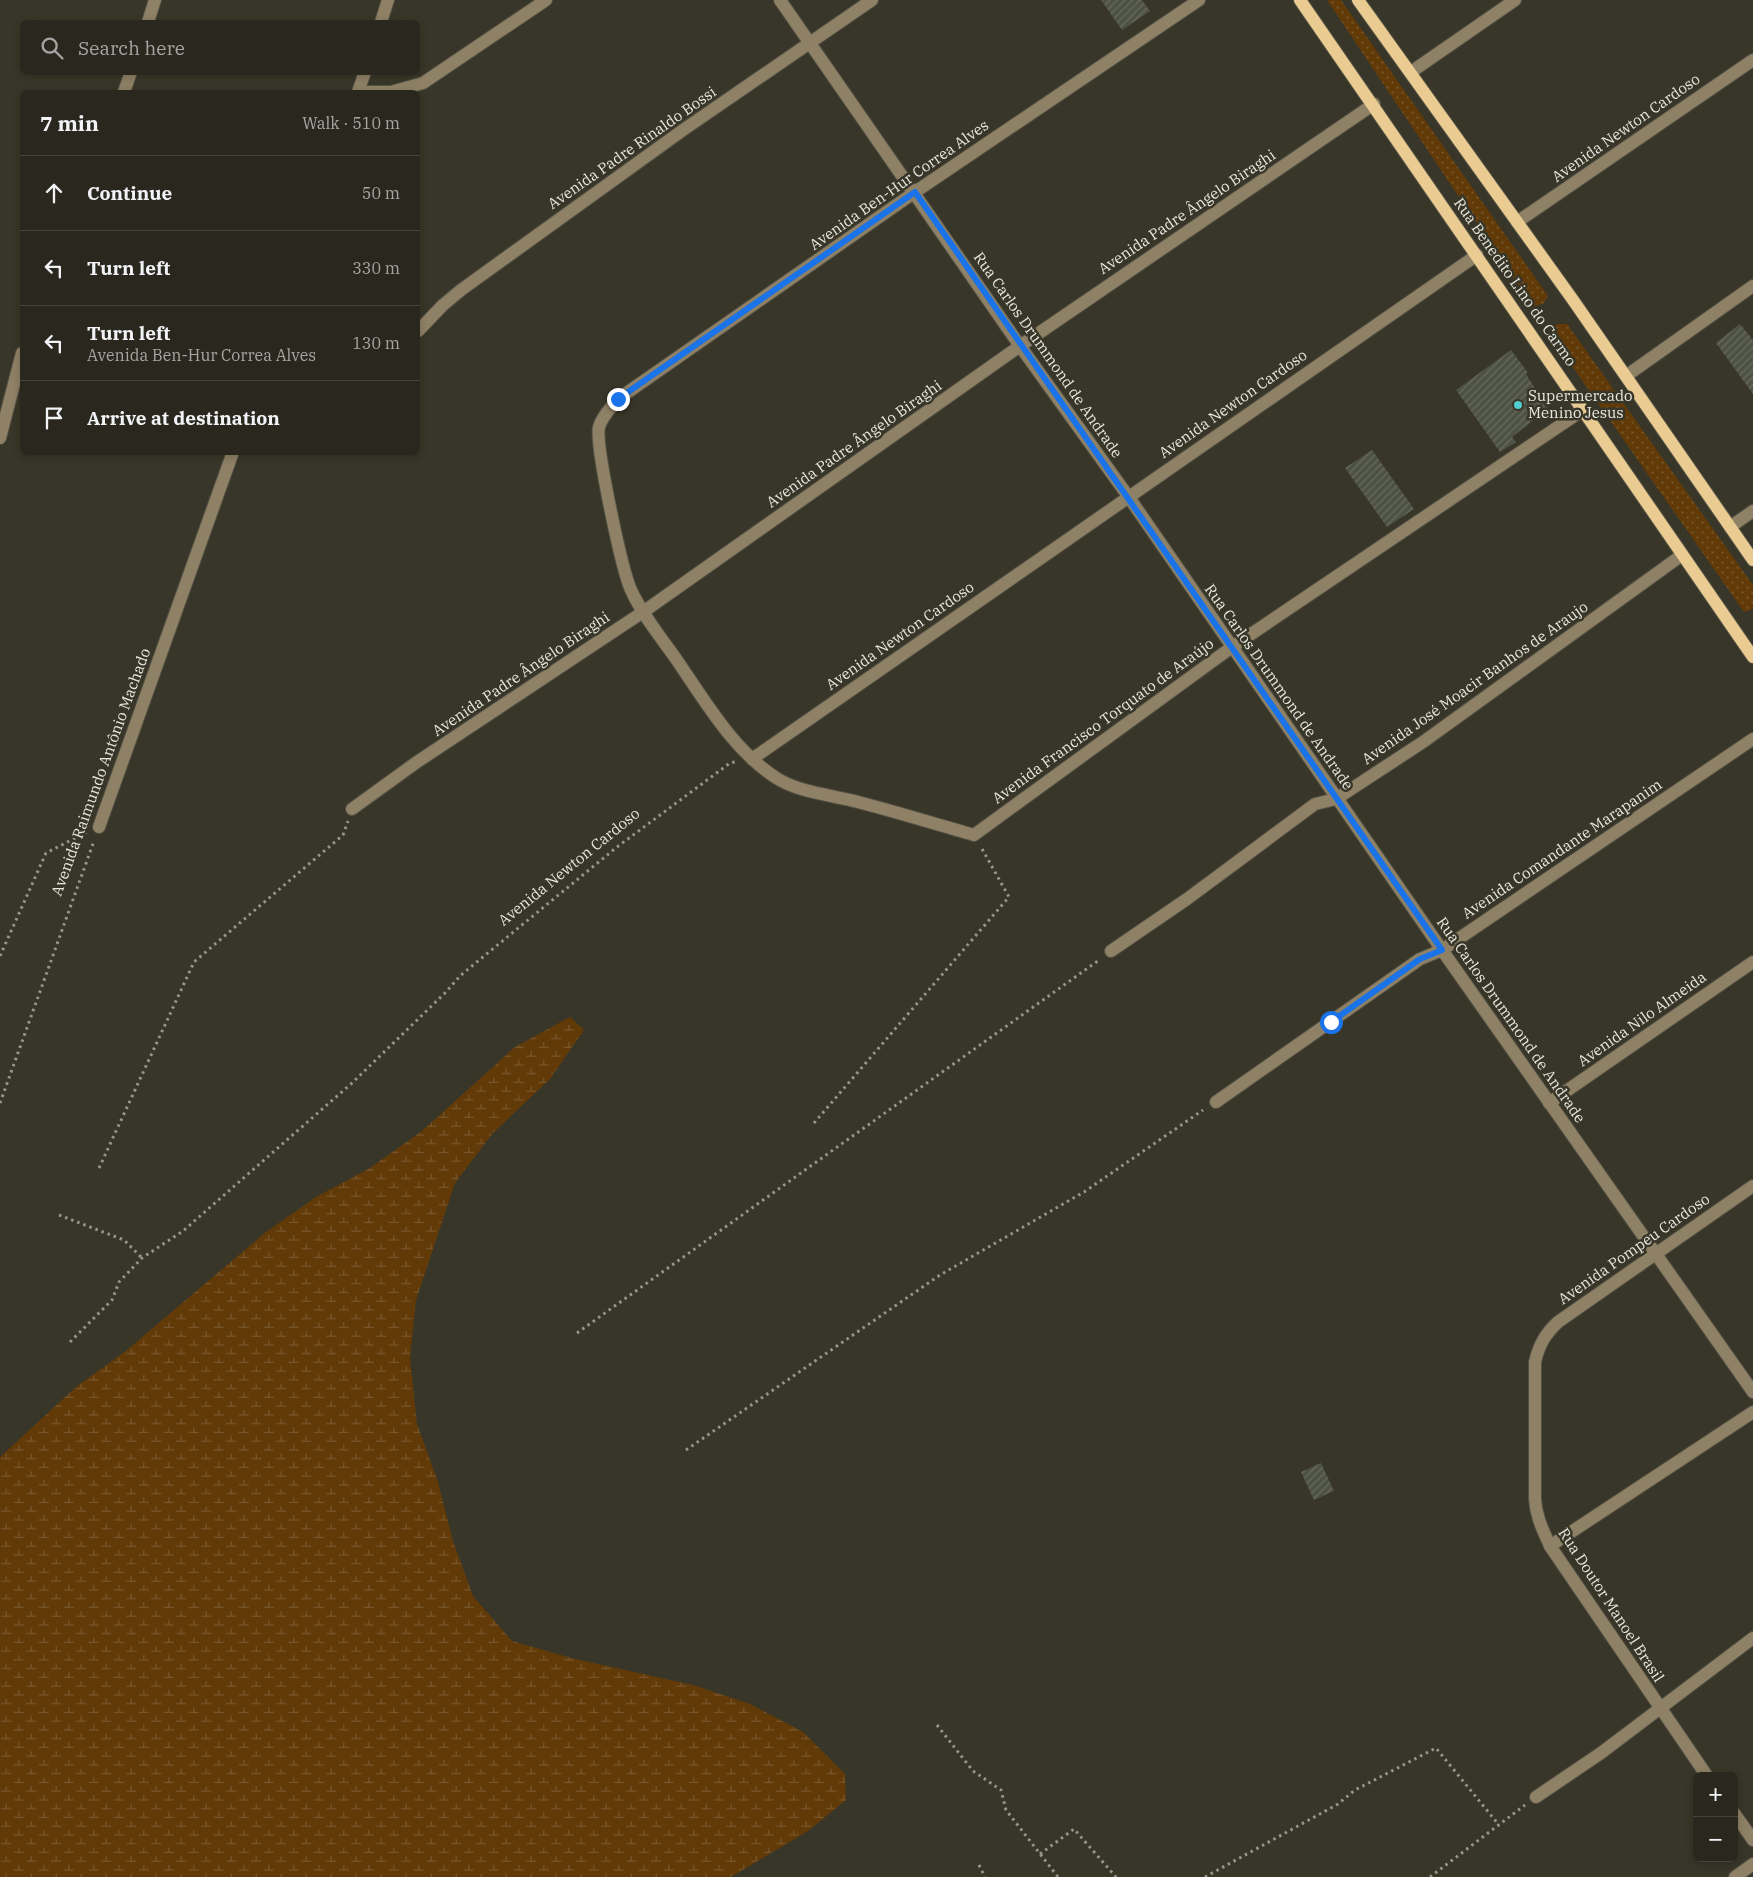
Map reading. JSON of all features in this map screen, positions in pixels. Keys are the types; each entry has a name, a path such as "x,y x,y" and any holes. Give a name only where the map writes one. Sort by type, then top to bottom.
{"main road":[{"name":"Rua Benedito Lino do Carmo","path":"1300,0 1374,104 1753,657"},
{"path":"1358,0 1626,376 1753,560"}],"street":[{"path":"149,20 155,0"},
{"path":"382,20 388,0"},
{"path":"398,90 423,83 546,0"},
{"name":"Rua Carlos Drummond de Andrade","path":"780,0 811,42 1020,346 1128,496 1336,799 1753,1392"},
{"name":"Avenida Padre Rinaldo Bossi","path":"420,329 443,305 461,290 872,0"},
{"name":"Avenida Ben-Hur Correa Alves","path":"974,835 857,801 795,786 779,780 752,759 728,732 643,612 630,589 602,461 599,428 604,416 618,399 915,192 1200,0"},
{"path":"1411,72 1515,0"},
{"name":"Avenida Newton Cardoso","path":"1517,222 1753,60"},
{"path":"125,90 130,75"},
{"path":"359,90 364,75"},
{"name":"Avenida Padre Ângelo Biraghi","path":"352,809 417,762 643,612 1020,346 1374,104"},
{"name":"Avenida Newton Cardoso","path":"752,759 1128,496 1477,256"},
{"path":"1626,376 1753,286"},
{"path":"0,438 20,361"},
{"name":"Avenida Francisco Torquato de Araújo","path":"974,835 1232,647 1583,410"},
{"name":"Avenida Raimundo Antônio Machado","path":"99,826 232,455"},
{"path":"1730,527 1753,511"},
{"name":"Avenida José Moacir Banhos de Araujo","path":"1112,951 1315,804 1336,799 1515,677 1682,555"},
{"name":"Avenida Comandante Marapanim","path":"1216,1102 1420,959 1442,950 1753,739"},
{"name":"Avenida Nilo Almeida","path":"1549,1103 1753,962"},
{"name":"Avenida Pompeu Cardoso","path":"1539,1346 1548,1331 1558,1322 1753,1186"},
{"name":"Rua Doutor Manoel Brasil","path":"1539,1346 1535,1362 1535,1505 1537,1517 1550,1546 1659,1708 1705,1772"},
{"path":"1550,1546 1753,1412"},
{"path":"1536,1797 1601,1753 1753,1638"},
{"path":"1737,1817 1753,1840"},
{"path":"1735,1877 1753,1864"}],"path":[{"name":"Avenida Newton Cardoso","path":"70,1342 112,1300 119,1282 142,1258 183,1231 352,1083 365,1068 444,994 461,975 617,847 730,763 752,759"},
{"path":"99,1168 194,962 343,835 352,809"},
{"path":"0,956 46,853 99,826"},
{"name":"Avenida Raimundo Antônio Machado","path":"0,1103 99,826"},
{"path":"814,1124 1009,897 974,835"},
{"path":"577,1333 1112,951"},
{"path":"686,1450 940,1276 1084,1192 1216,1102"},
{"path":"59,1215 124,1240 142,1258"},
{"path":"938,1725 973,1771 1001,1790 1006,1810 1058,1877"},
{"path":"1205,1877 1338,1804 1355,1790 1436,1748 1499,1825"},
{"path":"1430,1877 1536,1797"},
{"path":"1040,1854 1074,1829 1116,1877"},
{"path":"979,1865 985,1877"}],"green space":[{"path":"1327,0 1341,0 1548,296 1543,304 1532,306"},
{"path":"1556,324 1567,324 1753,585 1753,609 1744,612 1551,336"},
{"path":"570,1017 584,1030 550,1079 492,1134 455,1183 416,1300 410,1358 417,1424 438,1482 453,1541 473,1596 512,1641 571,1658 693,1685 750,1704 803,1732 845,1774 846,1800 808,1831 731,1877 0,1877 0,1457 76,1387 127,1350 266,1232 316,1197 370,1168 422,1131 515,1047"}],"building":[{"path":"1101,0 1142,0 1150,11 1122,30"},
{"path":"1740,324 1753,340 1753,394 1716,343"},
{"path":"1511,350 1528,373 1526,374 1548,409 1512,437 1516,442 1500,452 1456,390"},
{"path":"1372,450 1414,509 1387,527 1345,468"},
{"path":"1321,1463 1334,1491 1314,1500 1301,1472"}],"place":[{"name":"Supermercado Menino Jesus","path":"1518,405"}],"route":[{"path":"618,399 915,192 1020,346 1128,496 1442,950 1428,954 1420,959 1331,1022"}]}
